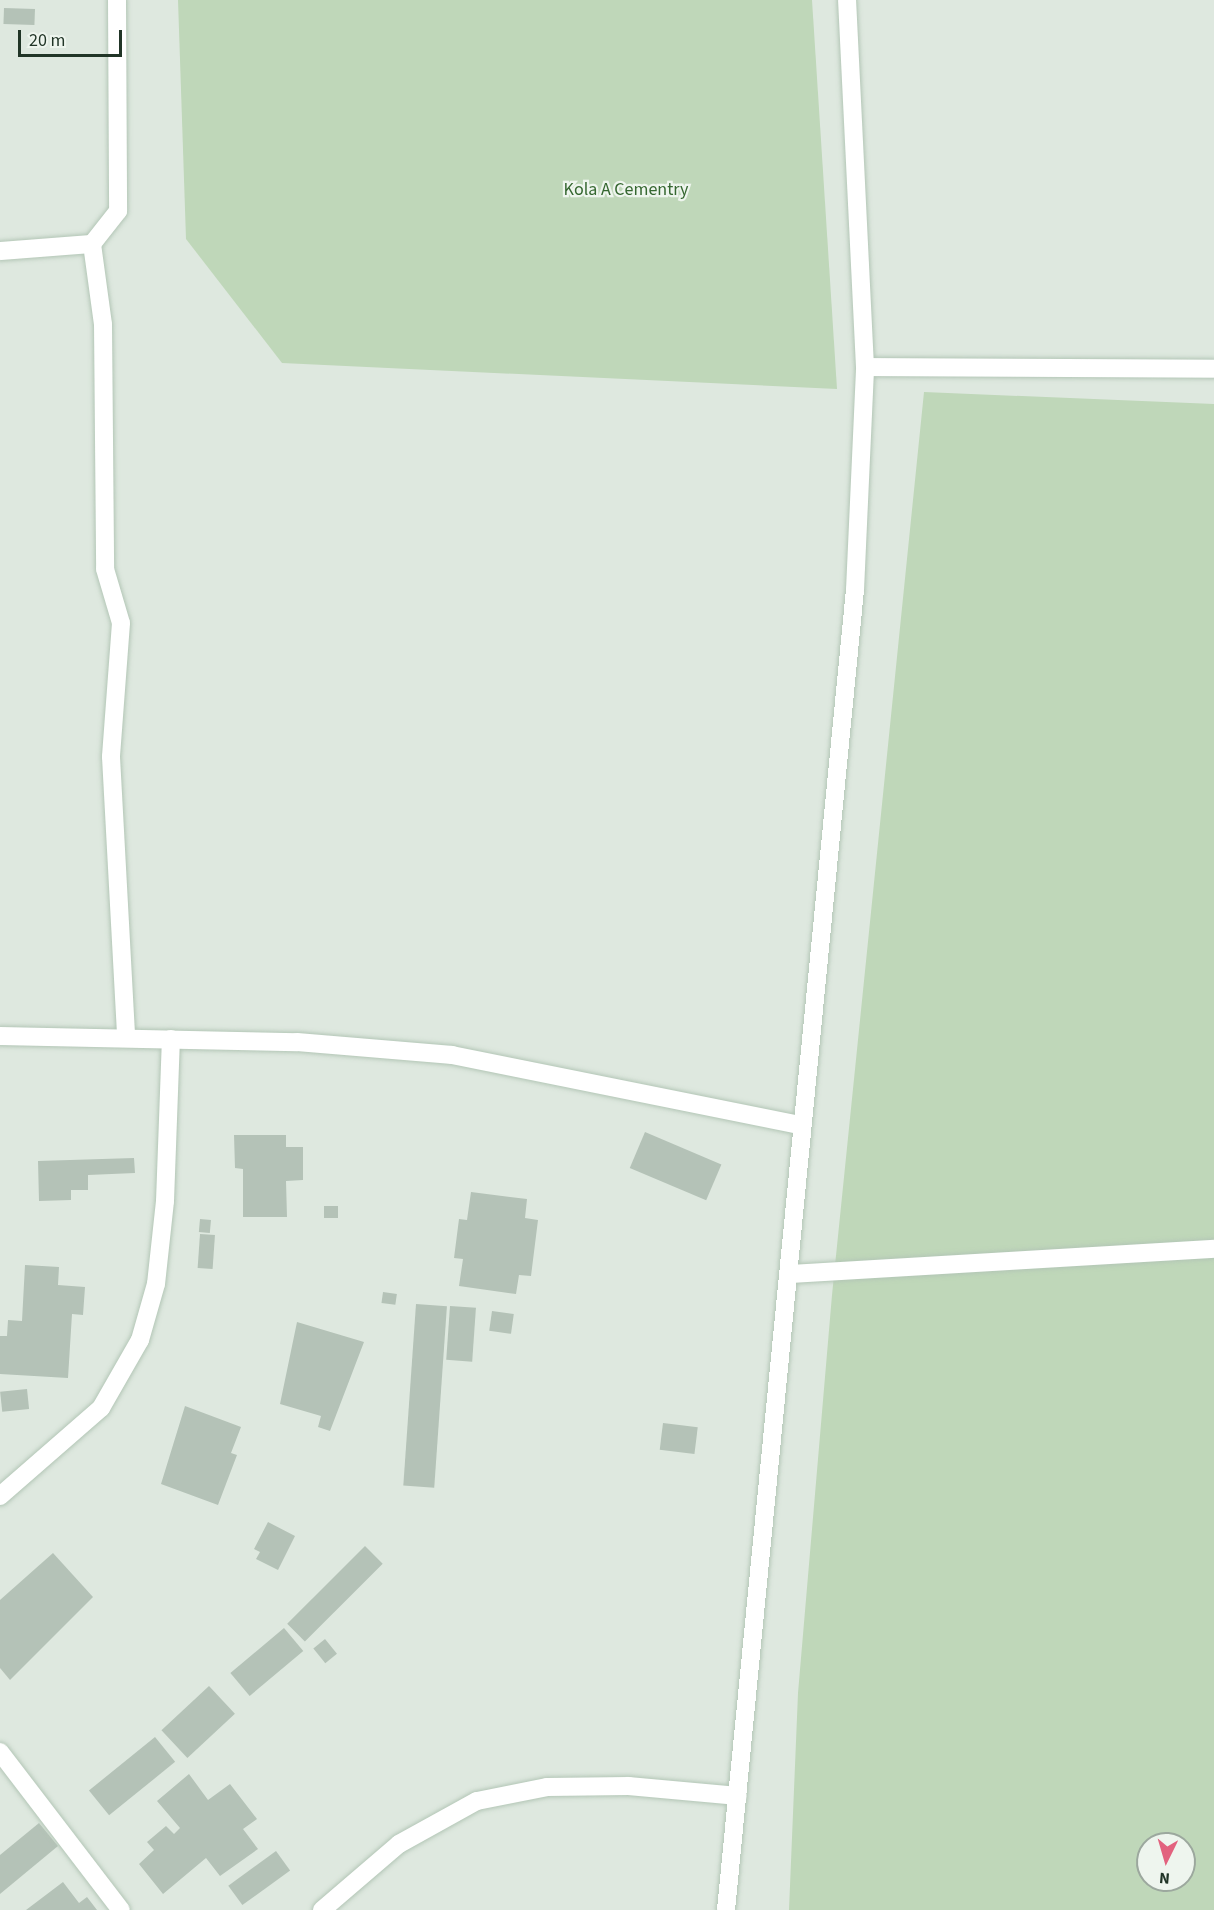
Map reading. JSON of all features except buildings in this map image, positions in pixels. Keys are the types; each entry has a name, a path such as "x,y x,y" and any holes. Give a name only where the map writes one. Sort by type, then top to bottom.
{"street":[{"path":"117,0 118,211 92,244 103,324 105,569 121,623 111,756 126,1035"},
{"path":"726,1910 791,1274 800,1125 855,590 865,367 847,0"},
{"path":"0,251 92,244"},
{"path":"865,367 1214,369"},
{"path":"0,1036 126,1035 171,1039 297,1042 488,1059 800,1125"},
{"path":"0,1496 101,1408 140,1341 156,1284 164,1213 171,1039"},
{"path":"791,1274 1214,1249"},
{"path":"0,1752 121,1910"},
{"path":"322,1910 399,1844 477,1801 547,1786 629,1786 738,1796"}],"green space":[{"name":"Kola A Cementry","path":"178,0 812,0 837,389 282,363 186,239"},
{"path":"924,392 1214,404 1214,1910 789,1910 798,1693 832,1295"}]}
